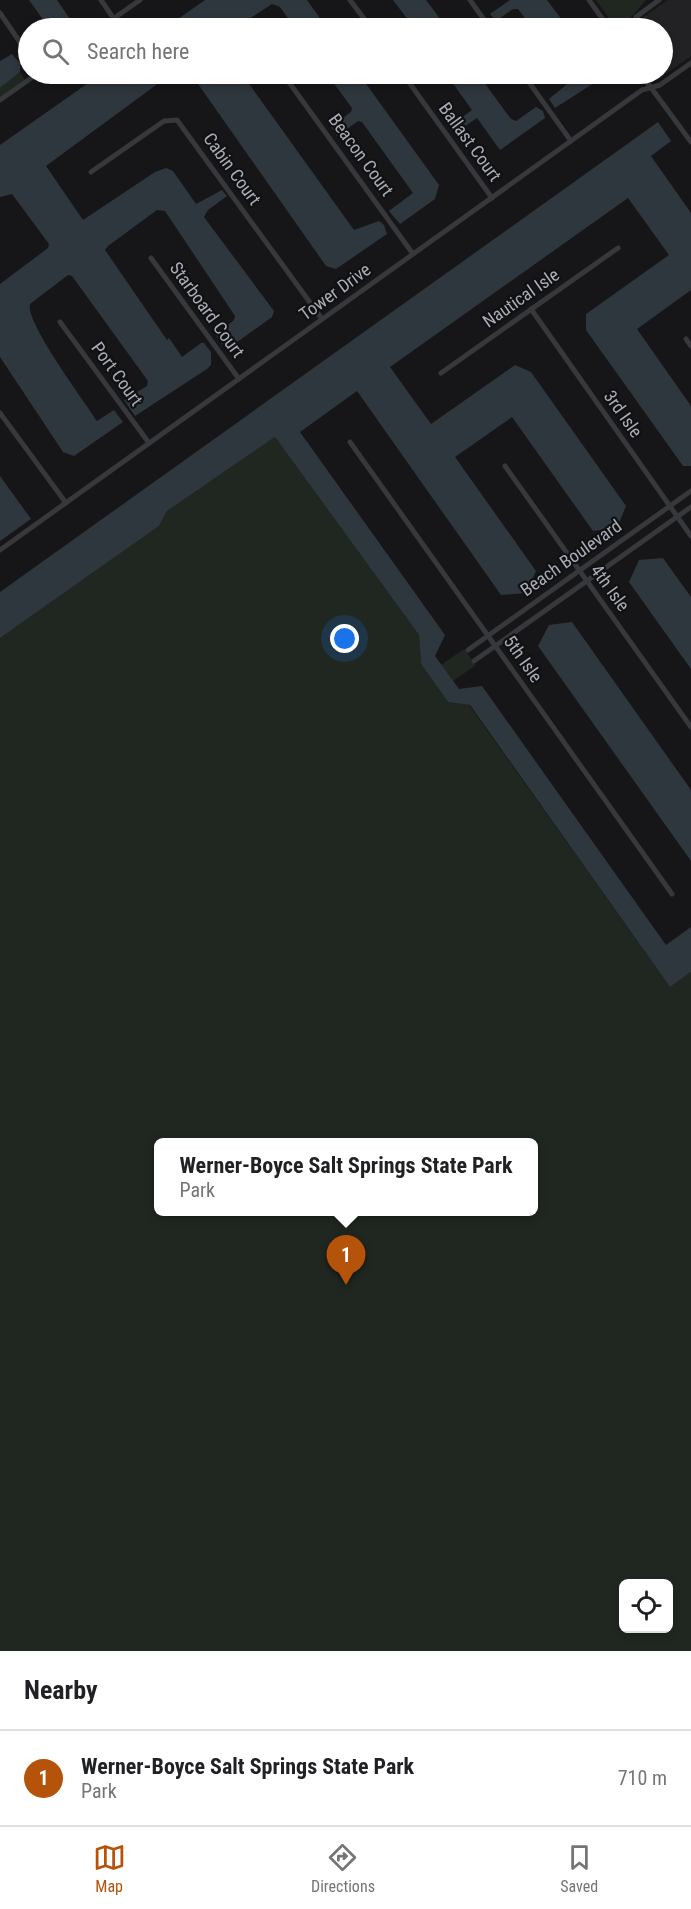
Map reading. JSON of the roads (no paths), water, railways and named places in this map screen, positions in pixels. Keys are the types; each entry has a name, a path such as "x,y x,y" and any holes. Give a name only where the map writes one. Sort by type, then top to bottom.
{"street":[{"path":"101,0 113,18"},
{"path":"115,18 140,0"},
{"path":"350,0 364,18"},
{"path":"470,0 483,18"},
{"path":"589,0 602,18"},
{"path":"636,17 659,0"},
{"path":"0,14 18,40"},
{"name":"Tower Drive","path":"673,74 691,63"},
{"path":"0,100 23,84"},
{"name":"Beacon Court","path":"291,84 413,254"},
{"name":"Ballast Court","path":"410,84 492,198"},
{"path":"530,84 571,141"},
{"path":"650,84 691,142"},
{"name":"Tower Drive","path":"0,550 642,90 658,84"},
{"name":"Cabin Court","path":"91,172 164,121 177,120 322,320"},
{"name":"Nautical Isle","path":"441,373 618,248"},
{"name":"Starboard Court","path":"152,258 239,379"},
{"name":"3rd Isle","path":"531,309 691,536"},
{"name":"Port Court","path":"60,322 149,444"},
{"path":"686,339 691,346"},
{"path":"0,413 66,503"},
{"name":"5th Isle","path":"350,442 672,894"},
{"name":"4th Isle","path":"505,466 691,727"},
{"name":"Beach Boulevard","path":"468,650 691,491"},
{"name":"Beach Boulevard","path":"474,661 691,507"}],"place":[{"name":"Werner-Boyce Salt Springs State Park","path":"346,1285"}]}
